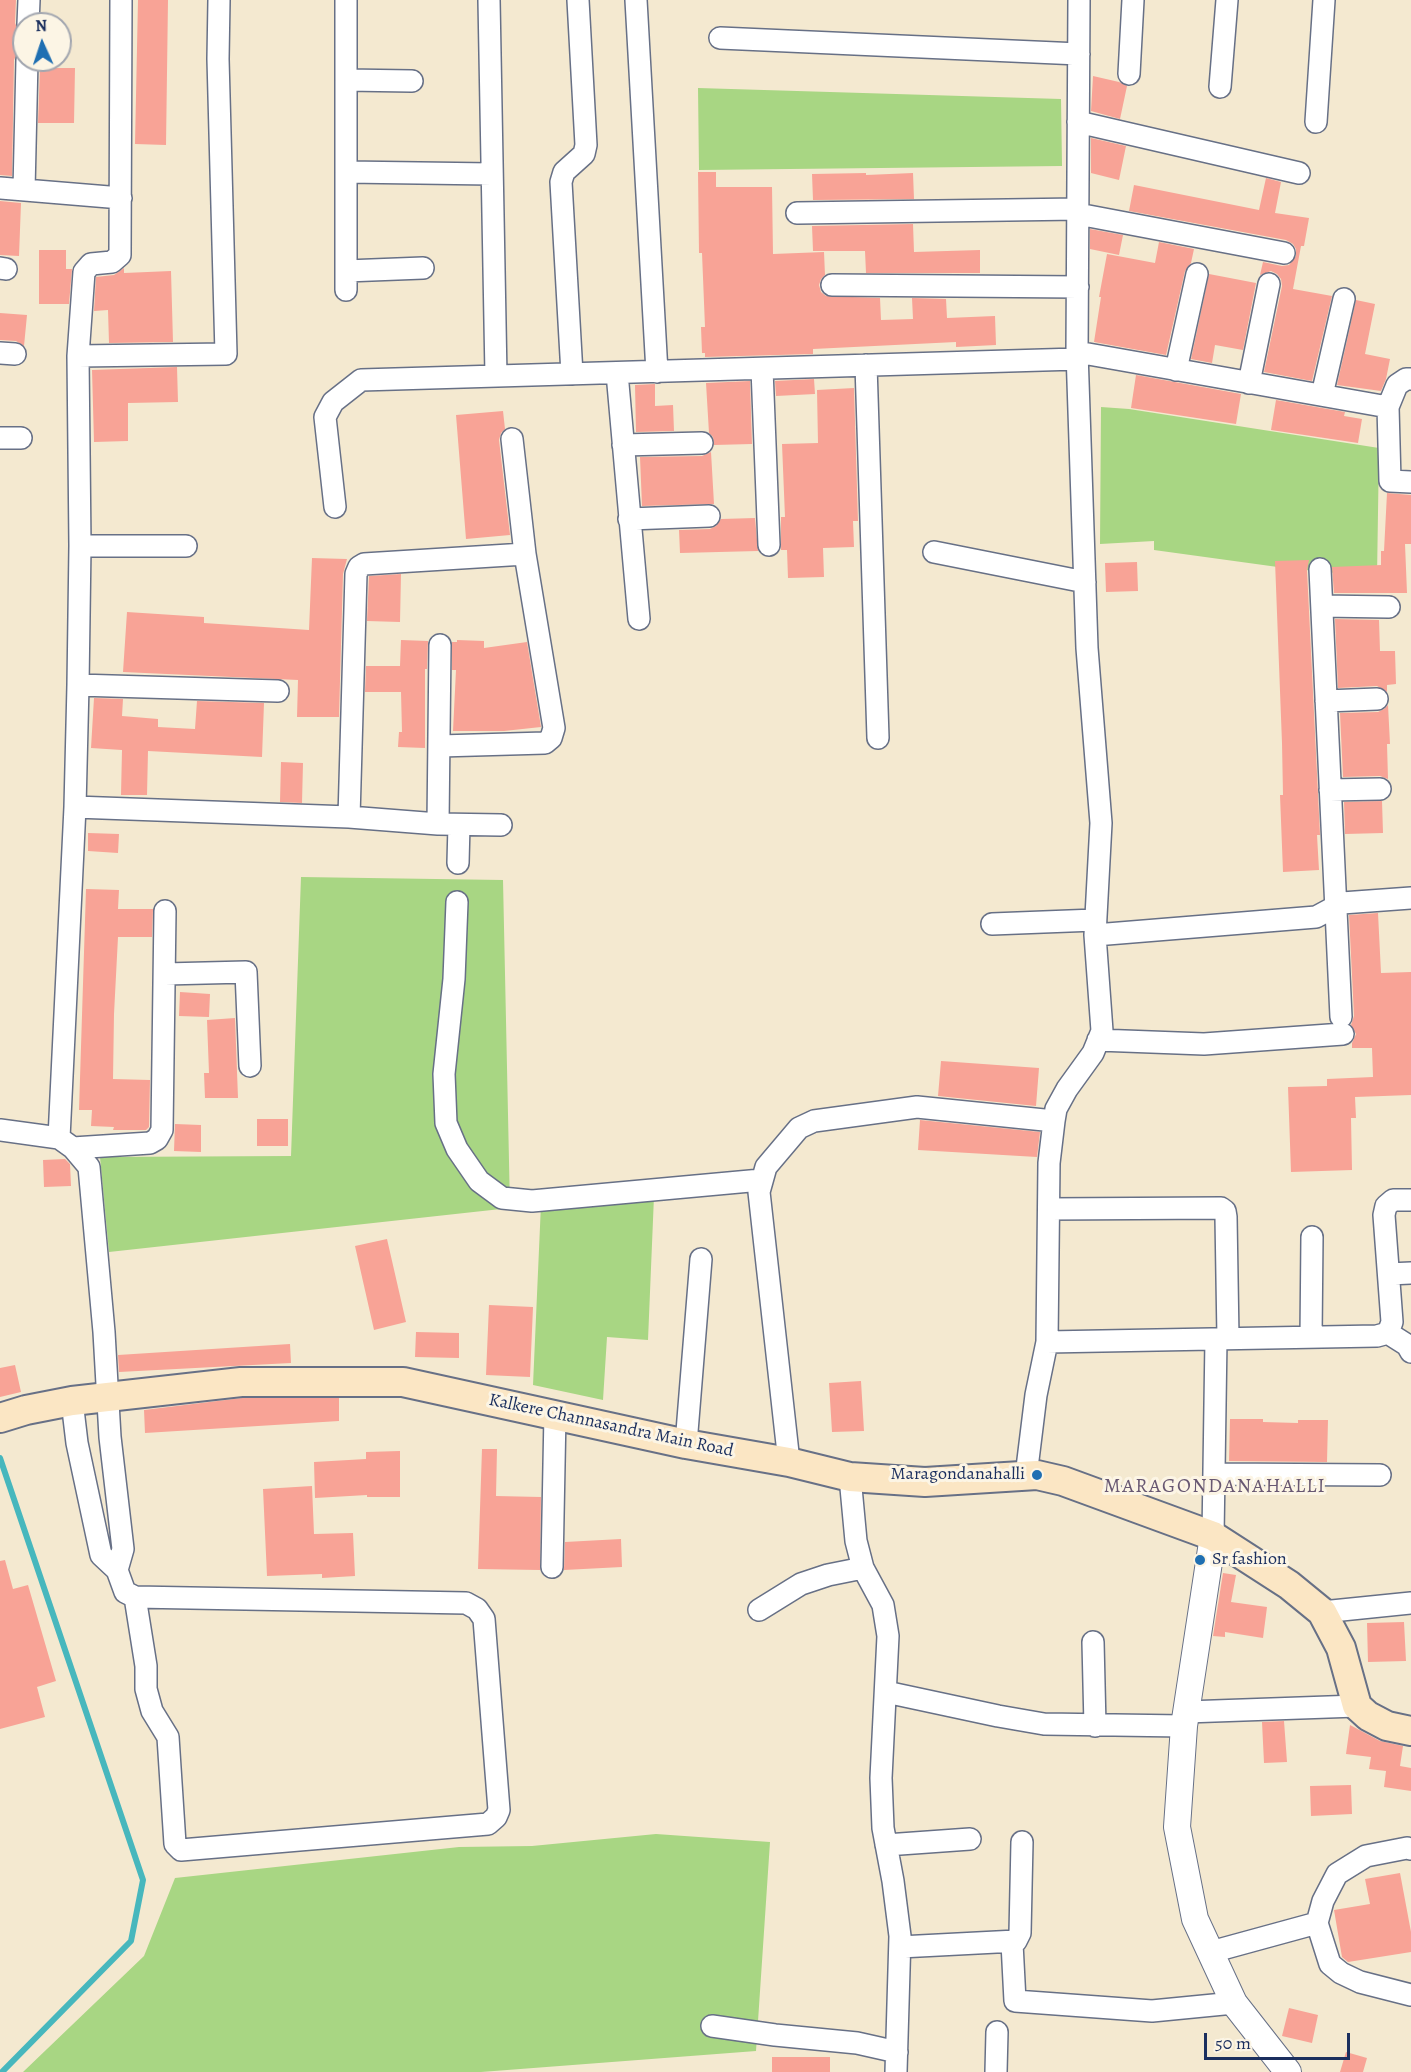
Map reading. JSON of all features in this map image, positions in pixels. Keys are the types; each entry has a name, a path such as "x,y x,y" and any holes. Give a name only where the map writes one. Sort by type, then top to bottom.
{"main road":[{"name":"Kalkere Channasandra Main Road","path":"0,1418 26,1410 72,1401 241,1382 403,1382 686,1444 789,1462 850,1477 925,1482 1036,1475 1063,1481 1213,1536 1289,1585 1322,1612"},
{"path":"1322,1612 1341,1648 1357,1706 1368,1716 1387,1726 1411,1731"}],"street":[{"path":"117,1570 123,1549 107,1396 104,1332 89,1167 66,1143 78,685 80,546 78,356 84,272 91,264 112,262 120,255 121,0"},
{"path":"78,356 226,354 218,59 219,0"},
{"path":"346,0 346,280 423,268"},
{"path":"489,0 496,376"},
{"path":"572,374 561,182 564,172 584,154 586,145 578,0"},
{"path":"636,0 657,372"},
{"path":"1026,1476 1036,1395 1047,1342 1049,1163 1056,1109 1092,1053 1102,1031 1095,927 1101,823 1087,648 1077,356 1079,0"},
{"path":"1129,74 1132,0"},
{"path":"1220,87 1227,0"},
{"path":"1316,122 1324,0"},
{"path":"720,38 1079,54"},
{"path":"24,190 27,72"},
{"path":"346,80 412,81"},
{"path":"1078,122 1299,173"},
{"path":"346,172 492,174"},
{"path":"0,188 121,198"},
{"path":"796,213 1078,212 1284,253"},
{"path":"1176,370 1197,274"},
{"path":"1249,383 1269,284"},
{"path":"832,285 1078,286"},
{"path":"1322,395 1344,299"},
{"path":"335,507 325,417 333,402 362,380 762,369 1077,356 1176,370 1388,407"},
{"path":"866,365 878,738"},
{"path":"762,369 769,545"},
{"path":"617,373 639,619"},
{"path":"1411,379 1406,379 1397,386 1388,407 1390,481 1411,482"},
{"path":"0,438 21,438"},
{"path":"440,746 545,743 551,738 554,728 525,555 512,439"},
{"path":"623,445 702,443"},
{"path":"629,519 709,516"},
{"path":"80,546 186,546"},
{"path":"934,552 1085,582"},
{"path":"349,817 356,574 359,567 364,564 525,555"},
{"path":"1098,1040 1204,1044 1342,1026 1320,569"},
{"path":"1322,606 1389,607"},
{"path":"438,824 440,645"},
{"path":"78,685 278,691"},
{"path":"1326,701 1377,699"},
{"path":"1330,790 1380,789"},
{"path":"75,807 501,825"},
{"path":"458,863 459,825"},
{"path":"992,924 1095,927 1316,917 1342,903 1411,898"},
{"path":"456,902 454,979 444,1074 446,1123 457,1149 479,1181 502,1198 532,1202 761,1180"},
{"path":"0,1130 66,1143 150,1143 158,1139 162,1130 165,911"},
{"path":"165,974 246,972 250,1066"},
{"path":"789,1462 759,1192 766,1167 799,1128 814,1121 917,1107 1054,1121"},
{"path":"1389,1333 1392,1322 1384,1215 1386,1206 1393,1200 1411,1200"},
{"path":"1049,1209 1221,1208 1225,1211 1213,1536 1185,1719 1177,1827 1195,1919 1234,2003 1288,2072"},
{"path":"1311,1337 1312,1237"},
{"path":"686,1444 701,1259"},
{"path":"1389,1275 1411,1273"},
{"path":"1047,1342 1377,1336 1389,1333 1407,1345 1411,1352"},
{"path":"72,1401 77,1443 101,1555 117,1570 125,1592 135,1597 466,1603 477,1609 484,1619 499,1810 496,1817 488,1824 182,1850 175,1844 168,1737 152,1711 146,1689 146,1666 135,1597"},
{"path":"552,1567 555,1414"},
{"path":"1214,1474 1380,1475"},
{"path":"712,2026 857,2043 896,2062 900,1947 893,1881 883,1828 881,1778 888,1636 883,1605 863,1568 856,1541 850,1477"},
{"path":"759,1610 801,1584 828,1575 863,1568"},
{"path":"1322,1612 1411,1603"},
{"path":"1093,1642 1095,1726"},
{"path":"886,1692 1044,1724 1095,1726 1357,1706"},
{"path":"886,1845 970,1839"},
{"path":"900,1947 1012,1942 1019,1939 1022,1842"},
{"path":"1411,1849 1366,1856 1337,1874 1323,1901 1317,1923 1330,1964 1341,1973 1359,1982 1411,1995"},
{"path":"1210,1952 1317,1923"},
{"path":"1012,1942 1015,2001 1152,2011 1234,2003"},
{"path":"996,2072 997,2032"}],"green space":[{"path":"698,88 1061,99 1062,166 699,170"},
{"path":"1101,407 1129,409 1379,448 1377,577 1285,568 1154,550 1154,541 1100,544"},
{"path":"301,877 503,880 510,1208 109,1252 100,1157 291,1156"},
{"path":"654,1196 648,1340 607,1337 603,1400 533,1385 541,1204"},
{"path":"656,1834 770,1842 756,2051 481,2072 23,2072 144,1956 175,1878 459,1847 532,1846"}],"building":[{"path":"0,0 16,0 15,12 12,12 12,176 0,175"},
{"path":"138,0 168,0 166,145 135,144"},
{"path":"72,68 75,68 74,123 38,123 40,72 72,72"},
{"path":"1093,76 1127,86 1120,119 1091,111"},
{"path":"1091,138 1126,146 1119,180 1091,173"},
{"path":"698,172 716,172 716,187 772,187 773,254 824,252 825,275 819,285 821,292 826,296 880,298 881,320 913,319 912,298 946,299 947,318 995,316 996,345 956,347 956,342 813,349 813,354 705,357 705,353 702,353 701,327 705,327 702,253 699,253"},
{"path":"866,173 866,175 913,173 914,199 813,200 812,174"},
{"path":"1266,178 1281,182 1275,213 1309,218 1293,289 1332,296 1312,381 1264,372 1282,286 1281,279 1271,271 1260,275 1263,262 1289,265 1296,256 1293,244 1286,240 1129,211 1134,185 1259,210"},
{"path":"0,201 21,203 19,256 0,255"},
{"path":"913,224 914,252 980,250 980,273 866,273 865,251 813,251 812,226"},
{"path":"1090,229 1123,235 1119,255 1090,249"},
{"path":"1159,242 1194,249 1191,263 1185,271 1166,355 1094,342 1107,254 1155,263"},
{"path":"39,250 66,250 66,269 72,269 69,304 39,304"},
{"path":"124,268 124,273 171,271 173,342 109,343 108,310 94,311 96,277 114,275"},
{"path":"1209,274 1256,283 1243,350 1215,345 1212,363 1191,359"},
{"path":"1356,300 1375,304 1365,354 1390,359 1381,391 1337,385"},
{"path":"0,313 27,315 24,346 16,341 0,340"},
{"path":"177,367 178,402 128,403 128,441 94,442 92,370"},
{"path":"1136,375 1241,394 1236,424 1131,408"},
{"path":"814,379 815,394 776,396 775,381"},
{"path":"750,381 752,444 714,445 713,437 709,433 706,383"},
{"path":"655,384 655,406 673,405 674,431 636,432 635,385"},
{"path":"854,388 858,521 853,521 854,547 823,548 824,577 788,578 787,550 781,550 781,517 785,517 782,444 818,443 817,390"},
{"path":"1276,400 1345,412 1344,416 1362,419 1358,443 1271,430"},
{"path":"503,411 505,429 499,440 510,535 466,539 456,415"},
{"path":"711,452 714,504 642,506 640,457 702,456"},
{"path":"1387,493 1411,495 1411,544 1405,544 1407,593 1334,593 1332,567 1381,565 1381,551 1384,551"},
{"path":"755,518 758,551 680,553 679,530 710,529 716,526 721,519"},
{"path":"312,558 347,559 343,574 339,717 297,717 298,680 123,672 127,612 204,617 204,623 309,630"},
{"path":"1309,560 1307,570 1320,835 1317,835 1319,870 1283,872 1280,795 1283,795 1282,743 1275,561"},
{"path":"1137,562 1138,591 1106,592 1105,563"},
{"path":"401,574 400,622 367,621 369,576"},
{"path":"1335,619 1379,620 1380,651 1395,651 1396,684 1387,685 1387,692 1377,686 1338,688"},
{"path":"401,640 428,641 427,669 425,669 425,748 398,747 399,732 402,732 401,692 365,692 366,666 400,666"},
{"path":"457,640 484,641 484,648 527,642 541,727 504,731 453,731 456,670 452,670 452,642 457,642"},
{"path":"94,698 123,699 122,716 158,719 158,727 195,729 197,701 264,703 262,757 148,751 147,795 121,795 122,750 91,748"},
{"path":"1388,705 1390,744 1387,744 1388,779 1380,776 1343,777 1340,713 1378,712"},
{"path":"281,762 303,763 302,803 280,802"},
{"path":"1382,801 1383,833 1345,834 1344,802"},
{"path":"88,833 119,834 118,853 88,851"},
{"path":"86,889 119,890 118,909 153,909 152,937 118,937 114,1014 113,1079 150,1080 149,1127 146,1130 113,1130 114,1127 91,1126 92,1110 79,1110"},
{"path":"1378,913 1381,973 1411,972 1411,1095 1355,1097 1356,1118 1351,1118 1352,1170 1291,1172 1288,1087 1327,1086 1327,1079 1373,1077 1372,1048 1352,1048 1356,1034 1351,1025 1354,1016 1349,915"},
{"path":"180,992 210,994 209,1017 179,1016"},
{"path":"235,1018 238,1098 205,1098 204,1073 209,1073 207,1020"},
{"path":"941,1061 1039,1068 1036,1106 938,1096"},
{"path":"257,1119 288,1119 288,1146 257,1146"},
{"path":"920,1120 1040,1132 1037,1157 918,1150"},
{"path":"175,1124 201,1125 201,1152 174,1151"},
{"path":"65,1159 70,1164 71,1186 44,1187 43,1160"},
{"path":"387,1239 406,1322 374,1330 355,1246"},
{"path":"489,1305 533,1307 530,1377 486,1375"},
{"path":"416,1332 459,1333 459,1358 415,1357"},
{"path":"290,1344 291,1363 119,1372 118,1355"},
{"path":"15,1365 21,1392 0,1397 0,1368"},
{"path":"861,1381 864,1431 832,1432 829,1383"},
{"path":"242,1398 339,1398 339,1421 145,1433 144,1410"},
{"path":"1230,1419 1263,1419 1263,1422 1298,1423 1298,1420 1328,1420 1327,1462 1229,1461"},
{"path":"482,1449 497,1449 496,1496 541,1497 540,1570 478,1569"},
{"path":"400,1451 400,1497 367,1497 367,1495 315,1498 314,1462 366,1459 366,1452"},
{"path":"312,1486 314,1534 353,1533 355,1576 322,1578 322,1574 267,1576 263,1489"},
{"path":"621,1539 622,1567 564,1570 565,1542"},
{"path":"5,1560 13,1589 28,1585 56,1681 37,1687 45,1717 0,1729 0,1561"},
{"path":"1223,1573 1236,1575 1231,1602 1267,1607 1263,1638 1225,1632 1225,1637 1213,1636"},
{"path":"1404,1622 1406,1661 1368,1662 1367,1623"},
{"path":"1284,1721 1287,1762 1264,1763 1262,1722"},
{"path":"1350,1725 1380,1741 1403,1746 1400,1766 1411,1768 1411,1791 1384,1787 1386,1771 1369,1769 1371,1757 1346,1754"},
{"path":"1351,1785 1352,1814 1311,1816 1310,1786"},
{"path":"1400,1873 1411,1932 1411,1952 1348,1962 1342,1957 1334,1910 1370,1904 1365,1879"},
{"path":"1289,2008 1318,2015 1312,2043 1282,2036"},
{"path":"1346,2052 1367,2058 1363,2072 1340,2072"},
{"path":"772,2057 830,2057 830,2072 772,2072"}],"waterway":[{"path":"0,1458 143,1880 131,1941 2,2072"}],"place":[{"name":"Maragondanahalli","path":"1037,1475"},
{"name":"Sr fashion","path":"1200,1560"}],"district":[{"name":"MARAGONDANAHALLI","path":"1215,1487"}]}
